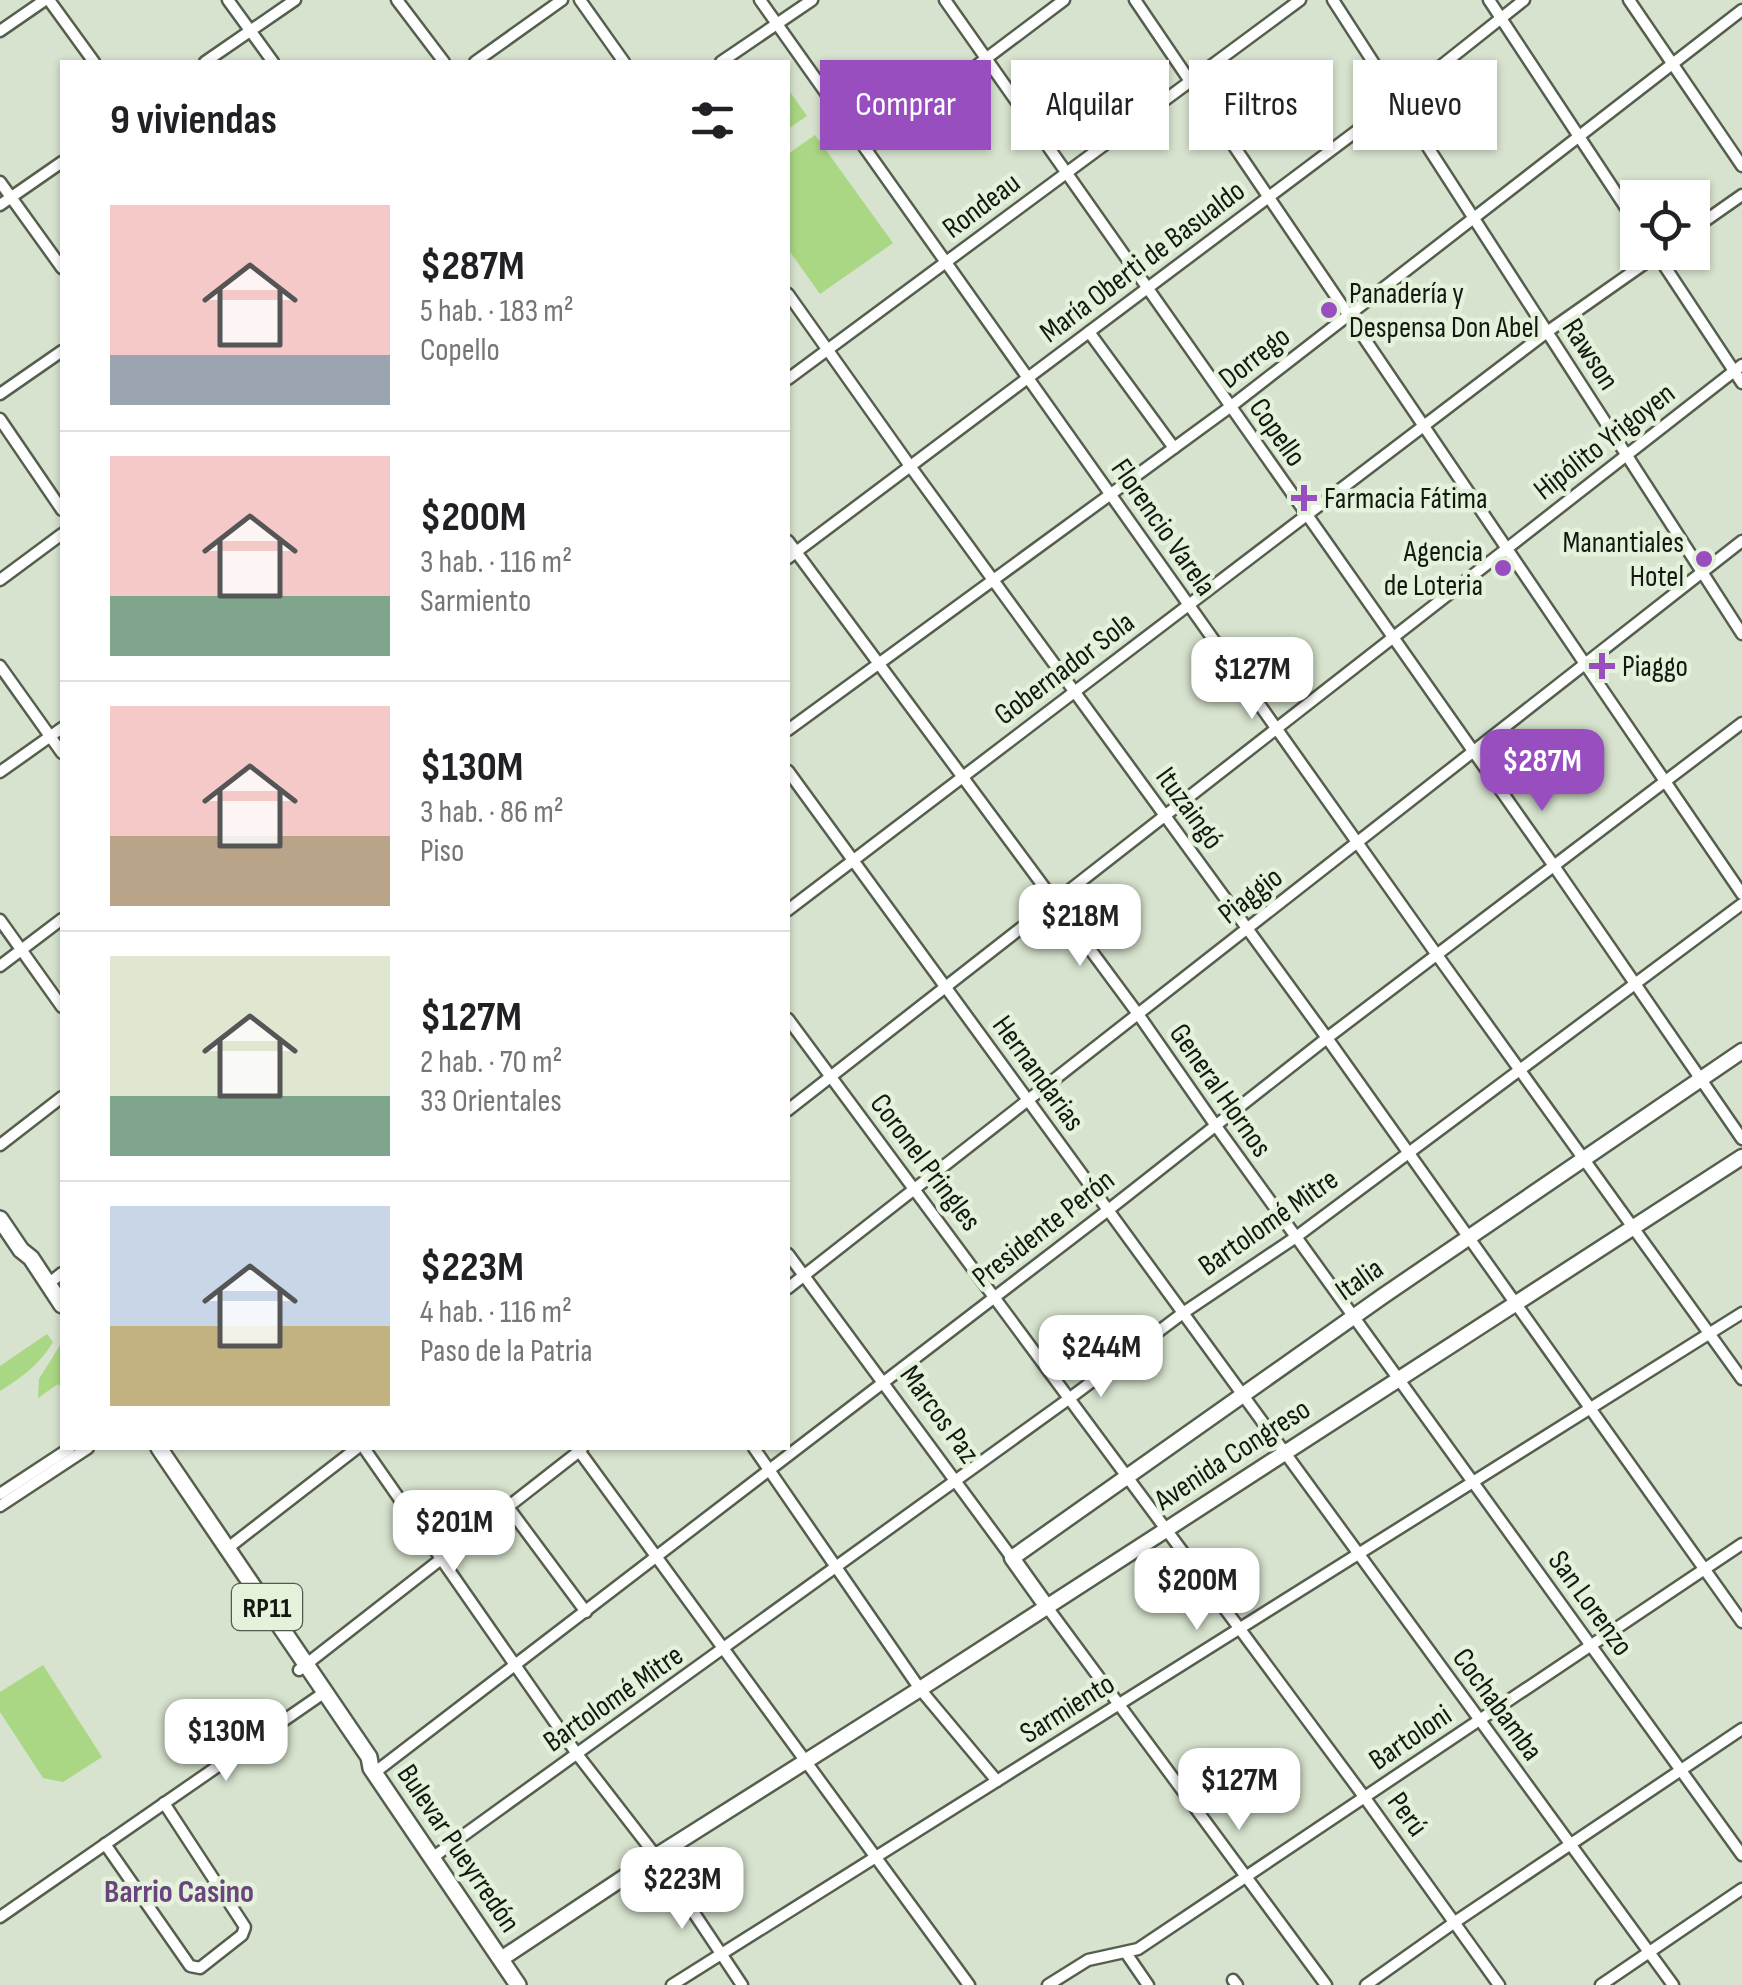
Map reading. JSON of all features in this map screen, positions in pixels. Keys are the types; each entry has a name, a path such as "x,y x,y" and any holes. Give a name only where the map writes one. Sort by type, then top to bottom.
{"main road":[{"path":"0,1219 60,1317"},
{"path":"20,1250 30,1258 60,1302"},
{"name":"Bulevar Pueyrredón","path":"149,1450 369,1757 373,1770 501,1959"},
{"name":"Bulevar Pueyrredón","path":"160,1450 228,1548 302,1667"},
{"name":"RP11","path":"501,1959 518,1985"}],"street":[{"path":"0,31 47,0 92,60"},
{"path":"228,0 272,60"},
{"path":"208,60 295,0"},
{"path":"397,0 442,60"},
{"path":"478,60 562,0"},
{"path":"580,0 623,60"},
{"name":"Florencio Varela","path":"760,0 820,84"},
{"path":"724,60 812,0"},
{"name":"Copello","path":"944,0 1742,1139"},
{"path":"986,59 1064,0"},
{"path":"1135,0 1189,80"},
{"name":"Rondeau","path":"1219,60 1300,0"},
{"name":"Rawson","path":"1333,0 1372,60"},
{"path":"1489,0 1620,199"},
{"name":"María Oberti de Basualdo","path":"1448,60 1524,0"},
{"path":"1630,0 1742,166"},
{"name":"Dorrego","path":"790,728 1230,408 1742,10"},
{"name":"Rondeau","path":"790,378 1189,82"},
{"name":"María Oberti de Basualdo","path":"792,555 1353,133"},
{"name":"Florencio Varela","path":"867,150 1742,1379"},
{"path":"1237,150 1742,894"},
{"name":"Rawson","path":"1430,150 1742,634"},
{"path":"0,205 60,163"},
{"path":"0,182 60,265"},
{"path":"1710,218 1742,196"},
{"name":"Gobernador Sola","path":"790,908 1547,332 1634,270"},
{"path":"1670,270 1738,368 1742,383"},
{"name":"Ituzaingó","path":"790,297 1328,1038 1742,1622"},
{"path":"1089,332 1174,448"},
{"path":"0,394 60,352"},
{"name":"Hipólito Yrigoyen","path":"790,1108 1738,368"},
{"path":"0,419 60,507"},
{"path":"0,580 60,535"},
{"name":"Piaggio","path":"790,1286 1742,541"},
{"name":"General Hornos","path":"792,555 877,662 1138,1014 1399,1379"},
{"path":"0,666 60,749"},
{"name":"Presidente Perón","path":"373,1770 586,1612 1742,723"},
{"path":"0,772 60,730"},
{"name":"Hernandarias","path":"790,774 1286,1452"},
{"name":"Bartolomé Mitre","path":"432,1858 1070,1398 1182,1312 1296,1237 1742,904"},
{"path":"0,920 60,1004"},
{"path":"0,966 60,921"},
{"name":"Coronel Pringles","path":"790,1022 1166,1529"},
{"name":"Italia","path":"1012,1558 1354,1316 1742,1051"},
{"path":"0,1144 60,1099"},
{"name":"Avenida Congreso","path":"501,1959 1742,1158"},
{"name":"Marcos Paz","path":"790,1257 1047,1606"},
{"path":"48,1284 60,1275"},
{"name":"Sarmiento","path":"672,1985 1742,1313"},
{"name":"San Lorenzo","path":"1399,1379 1742,1856"},
{"path":"0,1494 67,1450"},
{"path":"0,1506 85,1450"},
{"path":"228,1548 358,1450"},
{"path":"362,1450 577,1754 656,1856 742,1985"},
{"path":"302,1667 580,1450"},
{"path":"582,1450 969,1985"},
{"path":"755,1450 920,1689 997,1781"},
{"name":"Cochabamba","path":"1286,1452 1674,1985"},
{"path":"508,1507 586,1612"},
{"name":"Perú","path":"1166,1529 1499,1985"},
{"name":"Bartoloni","path":"1048,1985 1088,1960 1138,1949 1742,1544"},
{"path":"1047,1606 1326,1985"},
{"path":"0,1917 321,1694"},
{"path":"1366,1985 1742,1729"},
{"path":"104,1844 190,1966 200,1968 242,1935 245,1927 164,1803"},
{"path":"1601,1985 1742,1889"},
{"path":"1126,1953 1148,1985"}],"green space":[{"path":"790,92 807,116 790,128"},
{"path":"815,135 820,150 826,150 893,243 820,294 790,252 790,153"},
{"path":"47,1334 53,1342 42,1357 0,1391 0,1366"},
{"path":"60,1345 60,1386 58,1384 38,1398 39,1379"},
{"path":"43,1665 102,1757 63,1782 43,1778 0,1712 0,1692"}],"place":[{"name":"Panadería y Despensa Don Abel","path":"1329,310"},
{"name":"Farmacia Fátima","path":"1304,498"},
{"name":"Manantiales Hotel","path":"1704,559"},
{"name":"Agencia de Loteria","path":"1503,568"},
{"name":"Piaggo","path":"1602,666"}],"district":[{"name":"Barrio Casino","path":"179,1891"}]}
